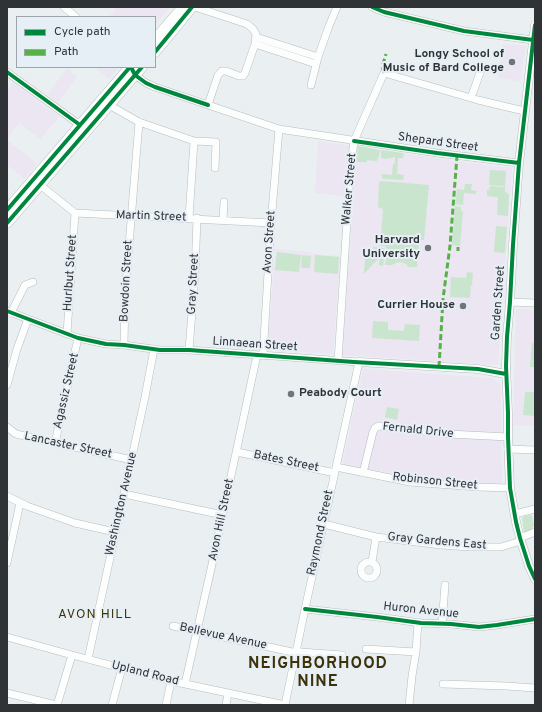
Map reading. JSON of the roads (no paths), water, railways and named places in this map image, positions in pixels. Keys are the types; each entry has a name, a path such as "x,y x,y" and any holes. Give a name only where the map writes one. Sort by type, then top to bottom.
{"main road":[{"path":"156,38 183,7"},
{"path":"156,51 194,7"},
{"path":"9,211 40,185 109,106 134,69"},
{"path":"7,223 9,211 80,125 134,69"}],"street":[{"path":"64,7 75,16"},
{"path":"194,7 247,24 256,34 246,73 243,76 239,76 222,71 218,75 208,105"},
{"path":"311,85 317,60 337,7"},
{"path":"372,7 384,12 464,31 534,40"},
{"name":"Garden Street","path":"535,25 519,163 507,337 506,374 510,488 520,540 535,580"},
{"path":"255,41 317,60"},
{"path":"471,98 482,67"},
{"name":"Shepard Street","path":"134,69 146,83 155,87 279,129 437,153 519,163"},
{"path":"7,72 80,125"},
{"name":"Walker Street","path":"338,361 350,174 354,141 384,73 471,98 524,111"},
{"path":"109,106 139,122 194,141 216,142 215,168"},
{"name":"Bowdoin Street","path":"124,345 125,295 139,122"},
{"name":"Avon Street","path":"260,356 279,129"},
{"path":"189,218 194,141"},
{"path":"40,185 75,213"},
{"path":"223,220 224,202"},
{"name":"Martin Street","path":"75,213 197,218 271,223"},
{"name":"Hurlbut Street","path":"66,334 75,213"},
{"name":"Gray Street","path":"189,350 195,274 197,218"},
{"path":"9,312 25,285 33,282"},
{"path":"510,302 535,303"},
{"name":"Linnaean Street","path":"9,312 78,338 106,344 154,349 478,369 506,374"},
{"path":"7,385 17,349 28,319"},
{"name":"Agassiz Street","path":"55,443 78,338"},
{"name":"Washington Avenue","path":"88,659 132,460 154,349"},
{"name":"Avon Hill Street","path":"186,684 237,452 260,356"},
{"name":"Raymond Street","path":"285,705 359,362"},
{"name":"Fernald Drive","path":"363,473 373,432 375,428 379,426 449,434 508,437"},
{"name":"Lancaster Street","path":"7,427 16,434 132,460"},
{"path":"508,449 535,450"},
{"name":"Bates Street","path":"237,452 336,470"},
{"name":"Robinson Street","path":"336,470 363,473 410,482 510,488"},
{"path":"124,494 223,515"},
{"path":"7,496 20,503 75,523 115,532"},
{"path":"7,563 20,503"},
{"path":"515,514 534,512"},
{"name":"Gray Gardens East","path":"324,524 376,537 428,544 471,547 501,547 520,540 535,532"},
{"name":"Gray Gardens East","path":"372,562 376,537"},
{"path":"442,624 444,585"},
{"name":"Huron Avenue","path":"305,609 418,622 479,627 535,619"},
{"path":"409,705 416,652 418,622"},
{"name":"Bellevue Avenue","path":"173,626 292,652 342,656"},
{"name":"Upland Road","path":"7,637 186,684 285,705"},
{"path":"366,649 416,652"},
{"path":"7,692 57,705 72,655"},
{"path":"112,705 122,668"},
{"path":"166,705 171,680"},
{"path":"443,684 535,688"},
{"path":"226,705 228,693"}],"place":[{"name":"Longy School of Music of Bard College","path":"512,62"},
{"name":"Harvard University","path":"428,248"},
{"name":"Currier House","path":"463,306"},
{"name":"Peabody Court","path":"291,394"}],"district":[{"name":"AVON HILL","path":"95,615"},
{"name":"NEIGHBORHOOD NINE","path":"318,674"}]}
